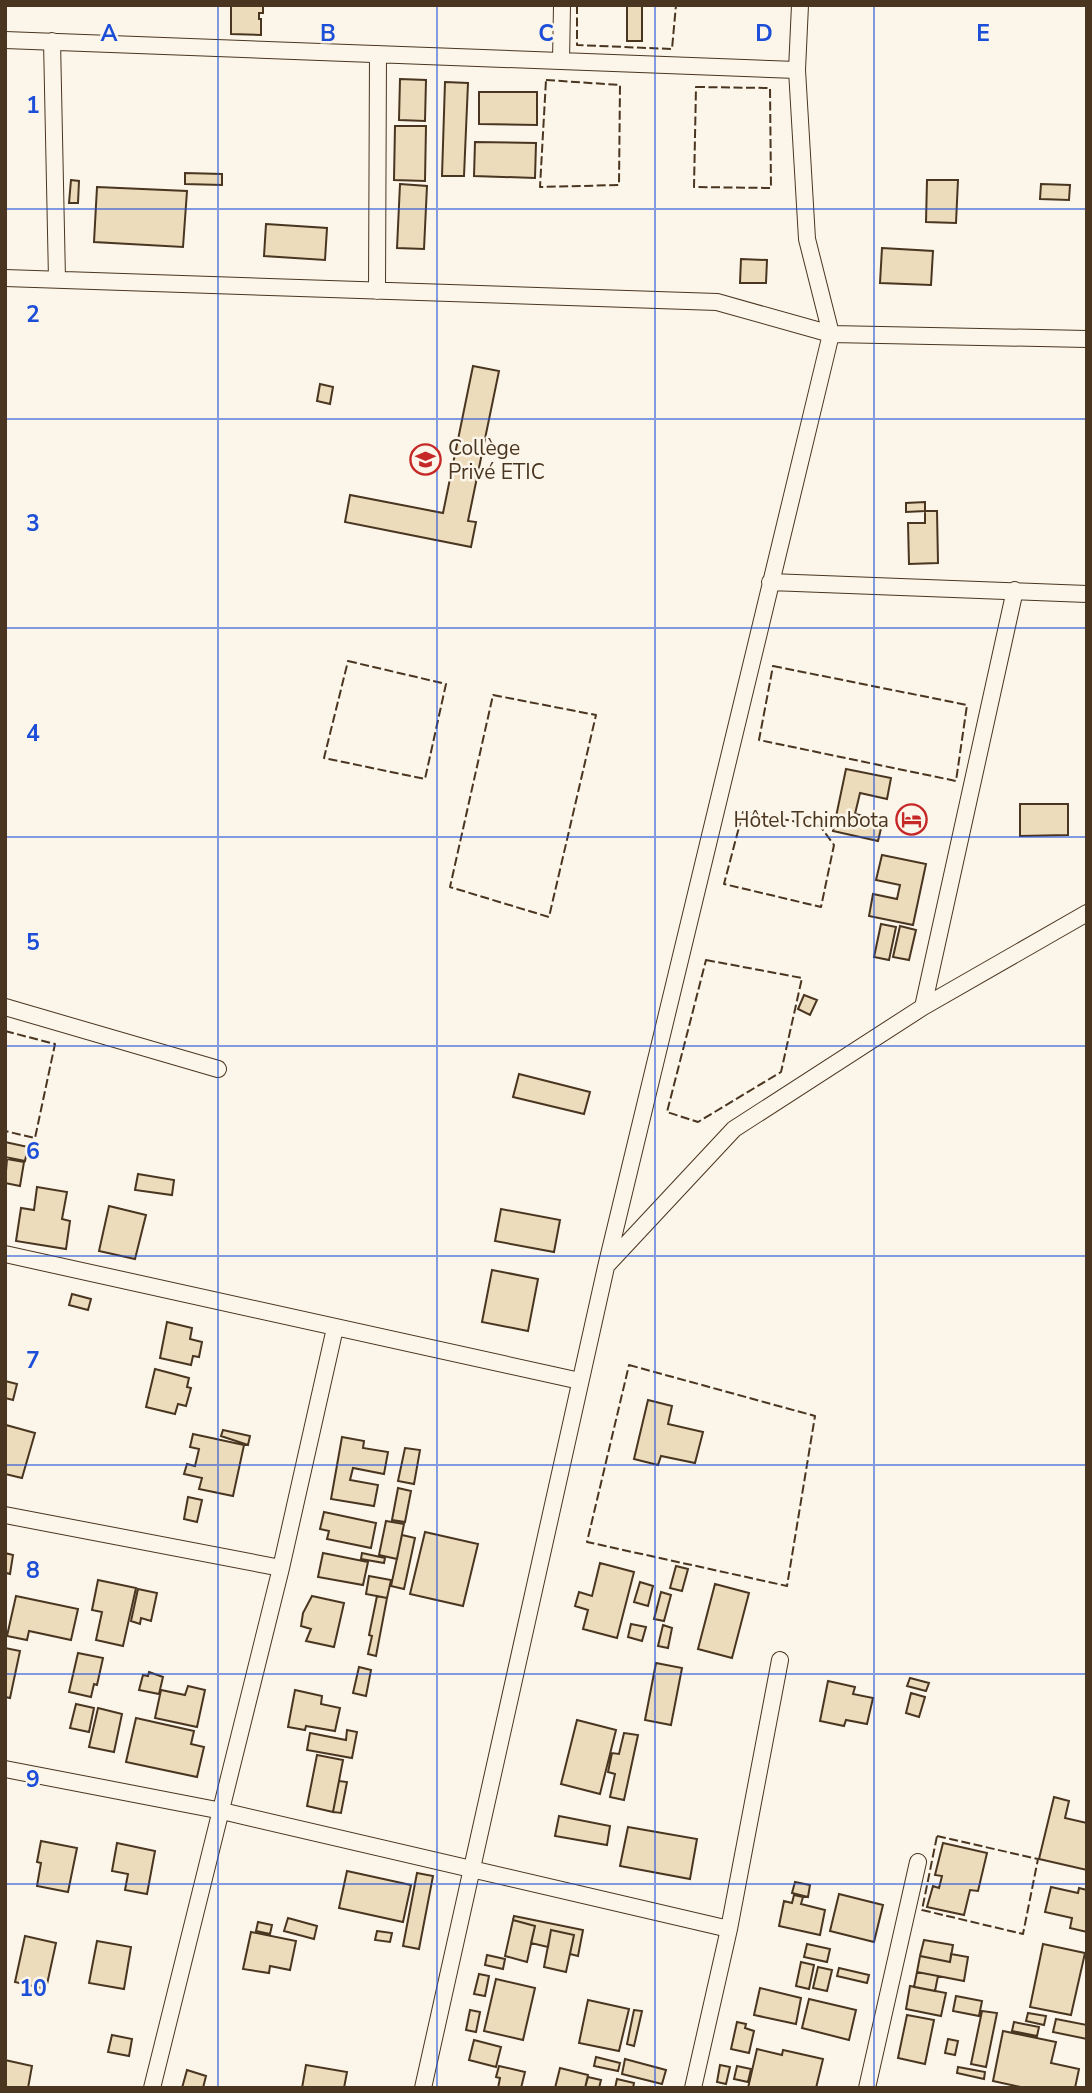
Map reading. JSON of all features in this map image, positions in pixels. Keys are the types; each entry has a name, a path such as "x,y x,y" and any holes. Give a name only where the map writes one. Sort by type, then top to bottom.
{"street":[{"path":"561,61 562,5"},
{"path":"423,2088 606,1267 831,334 807,239 797,70 800,5"},
{"path":"5,40 797,70"},
{"path":"52,41 57,279"},
{"path":"377,291 378,54"},
{"path":"5,278 717,302 831,334 1087,339"},
{"path":"770,582 1087,594"},
{"path":"923,1007 1015,590"},
{"path":"606,1267 734,1129 923,1007 1087,913"},
{"path":"5,1007 218,1069"},
{"path":"5,1254 580,1381"},
{"path":"152,2088 281,1568 335,1328"},
{"path":"5,1515 281,1568"},
{"path":"693,2088 729,1928 780,1660"},
{"path":"5,1769 222,1811 729,1928"},
{"path":"867,2088 918,1862"}],"building":[{"path":"231,5 263,5 263,13 259,13 261,35 231,34"},
{"path":"627,5 642,5 642,41 627,41"},
{"path":"400,79 426,80 425,121 399,120"},
{"path":"445,82 468,83 464,176 442,176"},
{"path":"479,92 537,92 537,125 479,124"},
{"path":"395,126 426,126 425,181 394,180"},
{"path":"475,142 536,143 535,178 474,176"},
{"path":"185,173 222,174 222,185 185,184"},
{"path":"71,180 79,181 78,203 69,203"},
{"path":"927,180 958,180 956,223 926,222"},
{"path":"400,184 427,186 424,249 397,248"},
{"path":"1041,184 1070,185 1069,200 1040,199"},
{"path":"97,187 187,191 183,247 94,242"},
{"path":"266,224 327,228 325,260 264,256"},
{"path":"882,248 933,251 931,285 880,283"},
{"path":"741,259 767,260 766,283 740,283"},
{"path":"473,366 499,371 468,521 476,522 471,547 345,522 350,495 443,513"},
{"path":"320,384 333,387 330,404 317,401"},
{"path":"925,502 925,511 906,512 906,503"},
{"path":"925,511 937,511 938,563 909,564 908,523 925,523"},
{"path":"846,769 891,778 887,799 860,793 855,814 883,820 878,841 833,831"},
{"path":"1020,804 1068,804 1068,835 1020,836"},
{"path":"882,855 926,864 913,925 869,916 873,894 897,899 900,885 876,880"},
{"path":"881,924 896,927 889,960 874,957"},
{"path":"900,926 916,930 909,960 893,957"},
{"path":"804,995 817,1000 810,1015 798,1009"},
{"path":"519,1074 590,1092 584,1114 513,1097"},
{"path":"5,1142 28,1147 25,1161 5,1157"},
{"path":"7,1159 24,1162 20,1186 5,1183"},
{"path":"138,1174 174,1180 172,1195 135,1190"},
{"path":"37,1187 67,1192 62,1219 70,1221 66,1249 16,1241 21,1208 34,1210"},
{"path":"109,1206 146,1215 135,1259 99,1251"},
{"path":"501,1209 560,1220 554,1252 495,1241"},
{"path":"492,1270 538,1279 528,1331 482,1322"},
{"path":"72,1294 91,1299 88,1310 69,1305"},
{"path":"167,1322 192,1328 190,1339 202,1342 199,1357 193,1356 191,1365 160,1358"},
{"path":"155,1369 189,1378 187,1387 191,1388 186,1406 178,1404 175,1414 146,1407"},
{"path":"5,1381 17,1384 13,1400 5,1398"},
{"path":"648,1400 672,1406 668,1424 703,1432 695,1463 661,1456 658,1465 634,1459"},
{"path":"6,1425 35,1433 22,1478 5,1474"},
{"path":"223,1430 250,1436 248,1445 221,1436"},
{"path":"193,1434 244,1445 233,1496 199,1489 202,1478 184,1474 187,1464 195,1466 199,1449 190,1447"},
{"path":"342,1437 364,1441 363,1448 388,1452 384,1474 353,1468 350,1480 378,1485 374,1506 331,1499"},
{"path":"405,1448 420,1450 414,1484 398,1481"},
{"path":"398,1488 411,1491 405,1522 392,1520"},
{"path":"188,1497 202,1500 197,1522 184,1519"},
{"path":"324,1512 376,1523 371,1548 327,1539 329,1531 320,1529"},
{"path":"386,1521 404,1524 397,1559 379,1555"},
{"path":"425,1532 478,1544 463,1606 410,1594"},
{"path":"402,1535 415,1538 404,1589 391,1586"},
{"path":"5,1553 13,1555 10,1574 6,1573 5,1576"},
{"path":"323,1553 368,1562 363,1585 318,1577"},
{"path":"362,1553 385,1558 384,1563 361,1559"},
{"path":"600,1563 634,1572 617,1638 583,1629 588,1610 575,1606 579,1592 592,1596"},
{"path":"676,1566 688,1569 682,1591 670,1588"},
{"path":"369,1576 391,1580 387,1598 366,1594"},
{"path":"98,1580 136,1588 123,1646 96,1640 102,1612 92,1610"},
{"path":"640,1582 653,1586 648,1606 634,1602"},
{"path":"715,1584 749,1593 732,1658 698,1649"},
{"path":"138,1589 157,1593 151,1621 141,1618 140,1624 131,1621"},
{"path":"661,1592 671,1595 664,1621 654,1619"},
{"path":"16,1596 78,1609 71,1640 29,1631 27,1640 7,1636"},
{"path":"312,1596 344,1603 334,1647 306,1641 311,1629 301,1626 303,1613"},
{"path":"377,1596 387,1598 376,1656 368,1654"},
{"path":"631,1624 646,1627 642,1641 628,1637"},
{"path":"663,1625 672,1628 668,1648 658,1646"},
{"path":"5,1648 20,1651 10,1698 5,1697"},
{"path":"78,1653 103,1658 97,1685 94,1684 91,1697 69,1692"},
{"path":"656,1663 682,1668 671,1725 645,1720"},
{"path":"359,1667 371,1670 366,1696 353,1693"},
{"path":"149,1672 163,1677 159,1694 139,1690 143,1675 148,1676"},
{"path":"910,1678 929,1683 926,1691 907,1686"},
{"path":"828,1681 855,1687 853,1694 873,1698 867,1724 846,1720 844,1726 820,1721"},
{"path":"188,1686 205,1690 197,1727 155,1718 161,1690 185,1695"},
{"path":"295,1690 322,1696 321,1704 340,1708 335,1731 306,1726 305,1730 288,1727"},
{"path":"911,1693 925,1697 919,1717 906,1713"},
{"path":"76,1704 94,1708 89,1732 70,1728"},
{"path":"98,1708 122,1714 114,1752 89,1747"},
{"path":"136,1718 194,1731 191,1744 204,1747 197,1777 126,1762"},
{"path":"577,1720 616,1730 600,1794 561,1784"},
{"path":"347,1730 357,1732 352,1758 307,1750 310,1733 346,1740"},
{"path":"624,1733 638,1735 624,1800 610,1797 615,1774 608,1772 612,1753 619,1754"},
{"path":"317,1755 343,1760 333,1812 307,1806"},
{"path":"339,1781 347,1782 341,1813 333,1812"},
{"path":"1054,1797 1069,1801 1065,1818 1087,1823 1087,1870 1039,1859"},
{"path":"559,1816 610,1826 607,1845 555,1836"},
{"path":"628,1827 697,1839 690,1879 620,1866"},
{"path":"41,1841 77,1848 68,1892 37,1886 41,1863 37,1862"},
{"path":"117,1843 155,1851 147,1894 125,1890 128,1874 112,1871"},
{"path":"943,1843 987,1853 978,1891 970,1890 964,1915 927,1907 933,1886 939,1888 942,1876 935,1875"},
{"path":"347,1871 411,1885 403,1922 339,1908"},
{"path":"417,1873 433,1876 419,1949 403,1946"},
{"path":"795,1882 810,1885 808,1897 792,1893"},
{"path":"1051,1887 1078,1893 1079,1888 1087,1890 1087,1932 1070,1928 1072,1918 1045,1912"},
{"path":"839,1894 883,1905 874,1942 830,1931"},
{"path":"794,1895 803,1897 801,1904 825,1910 820,1935 779,1926 784,1901 792,1903"},
{"path":"514,1916 583,1930 578,1956 570,1954 574,1935 551,1930 548,1947 531,1943 535,1926 513,1920"},
{"path":"288,1918 317,1926 314,1939 284,1931"},
{"path":"513,1920 535,1926 527,1962 505,1956"},
{"path":"258,1922 272,1925 270,1934 256,1931"},
{"path":"551,1930 574,1935 566,1972 544,1967"},
{"path":"377,1931 392,1933 390,1942 375,1940"},
{"path":"251,1932 296,1941 290,1970 270,1966 269,1973 243,1969"},
{"path":"25,1936 56,1943 46,1989 15,1982"},
{"path":"924,1940 953,1945 950,1962 920,1956"},
{"path":"97,1941 131,1947 124,1989 89,1983"},
{"path":"807,1944 830,1949 827,1962 804,1957"},
{"path":"1043,1944 1085,1953 1071,2015 1030,2007"},
{"path":"951,1954 968,1957 964,1981 917,1972 920,1956 950,1962"},
{"path":"487,1955 505,1959 503,1969 485,1965"},
{"path":"801,1962 814,1965 809,1989 796,1986"},
{"path":"818,1967 832,1970 827,1991 813,1988"},
{"path":"839,1968 869,1975 867,1983 837,1976"},
{"path":"917,1972 938,1976 935,1991 914,1987"},
{"path":"479,1974 489,1976 485,1996 474,1994"},
{"path":"496,1979 535,1988 523,2040 484,2031"},
{"path":"910,1986 946,1993 941,2016 906,2009"},
{"path":"760,1988 801,1998 796,2024 754,2015"},
{"path":"956,1996 982,2001 979,2016 953,2011"},
{"path":"809,1999 856,2010 849,2040 802,2028"},
{"path":"588,2000 629,2009 619,2051 579,2043"},
{"path":"470,2010 480,2012 476,2032 466,2030"},
{"path":"634,2010 642,2011 634,2046 627,2044"},
{"path":"982,2011 997,2013 986,2067 971,2064"},
{"path":"1028,2013 1046,2016 1044,2025 1026,2021"},
{"path":"907,2015 934,2020 925,2064 898,2058"},
{"path":"1056,2019 1087,2025 1087,2039 1053,2032"},
{"path":"737,2022 746,2024 745,2028 754,2031 749,2053 731,2049"},
{"path":"1014,2022 1039,2027 1037,2036 1012,2031"},
{"path":"1003,2031 1056,2042 1051,2063 1079,2069 1075,2088 1025,2088 993,2081"},
{"path":"112,2035 132,2039 129,2056 108,2052"},
{"path":"948,2039 958,2041 955,2055 945,2053"},
{"path":"474,2040 501,2047 496,2067 469,2060"},
{"path":"757,2049 782,2055 783,2050 823,2059 816,2088 748,2088"},
{"path":"596,2057 620,2063 618,2071 594,2066"},
{"path":"625,2059 666,2070 662,2084 622,2074"},
{"path":"5,2060 32,2066 28,2088 5,2088"},
{"path":"306,2065 347,2072 344,2088 302,2088"},
{"path":"720,2065 730,2067 726,2084 717,2082"},
{"path":"499,2066 525,2072 521,2088 498,2088 500,2078 496,2077"},
{"path":"737,2066 751,2069 748,2082 734,2079"},
{"path":"958,2067 985,2072 984,2079 957,2073"},
{"path":"560,2068 588,2075 585,2088 555,2088"},
{"path":"187,2070 206,2076 203,2088 182,2088"},
{"path":"588,2077 601,2080 599,2088 585,2088"},
{"path":"617,2079 634,2083 633,2088 615,2088"}],"fence":[{"path":"577,5 577,45 672,49 676,5"},
{"path":"546,80 620,85 619,185 540,187 546,80"},
{"path":"696,87 770,88 771,188 694,187 696,87"},
{"path":"348,661 446,684 425,779 324,758 348,661"},
{"path":"773,666 967,705 956,781 759,740 773,666"},
{"path":"493,695 596,715 549,917 450,887 493,695"},
{"path":"743,812 820,826 834,845 821,907 724,884 743,812"},
{"path":"706,960 802,978 781,1072 698,1122 667,1112 706,960"},
{"path":"5,1031 55,1044 35,1138 5,1131"},
{"path":"629,1365 815,1416 787,1586 587,1542 629,1365"},
{"path":"937,1836 1038,1859 1023,1934 922,1910 937,1836"}],"place":[{"name":"Collège Privé ETIC","path":"425,460"},
{"name":"Hôtel Tchimbota","path":"912,820"}]}
